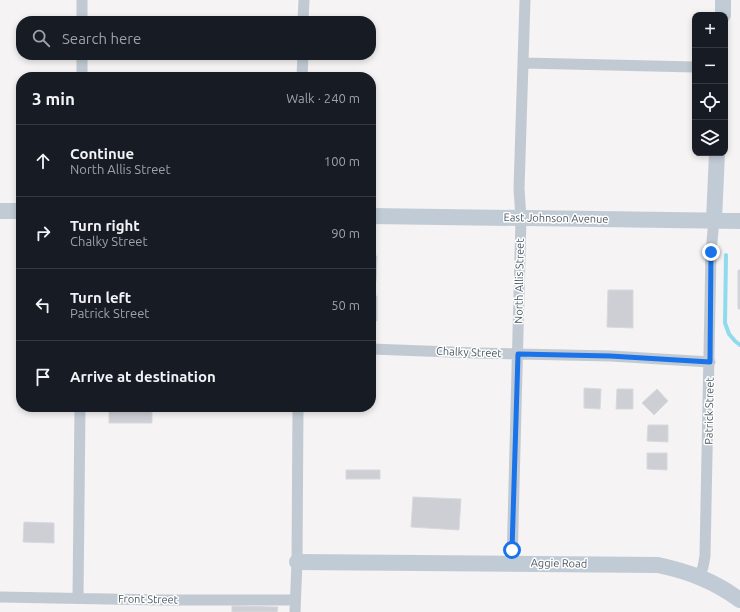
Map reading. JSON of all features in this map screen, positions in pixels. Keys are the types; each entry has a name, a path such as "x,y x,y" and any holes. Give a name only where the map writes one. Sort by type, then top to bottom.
{"street":[{"path":"82,0 82,16"},
{"path":"303,16 304,0"},
{"name":"North Allis Street","path":"512,563 521,218 519,189 526,0"},
{"path":"723,0 723,12"},
{"path":"82,60 82,72"},
{"path":"302,72 303,60"},
{"path":"524,63 692,67"},
{"path":"714,220 717,156"},
{"path":"0,210 16,211"},
{"name":"East Johnson Avenue","path":"376,216 740,220"},
{"name":"Patrick Street","path":"699,577 705,556 711,252 714,220"},
{"name":"Chalky Street","path":"376,349 610,356 710,362"},
{"path":"78,598 80,412"},
{"path":"295,612 297,562 298,412"},
{"name":"Aggie Road","path":"297,562 658,565 678,569 714,583 740,600"},
{"name":"Front Street","path":"0,597 162,600 295,600"}],"building":[{"path":"376,256 377,256 376,281"},
{"path":"738,270 740,270 740,309 738,309"},
{"path":"608,290 633,290 633,328 607,327"},
{"path":"376,296 377,296 376,321"},
{"path":"584,388 601,389 600,409 584,408"},
{"path":"617,389 633,389 633,409 616,409"},
{"path":"657,389 668,401 654,415 642,403"},
{"path":"109,412 152,412 152,423 109,423"},
{"path":"648,425 668,425 668,442 647,441"},
{"path":"647,453 667,453 667,470 647,469"},
{"path":"346,470 380,470 380,479 346,479"},
{"path":"413,497 461,499 459,530 411,527"},
{"path":"24,522 54,523 54,543 23,542"},
{"path":"232,606 278,607 277,612 232,612"}],"waterway":[{"path":"726,255 725,323 729,334 740,345"}],"route":[{"path":"512,550 518,354 610,356 710,362 711,252"}]}
